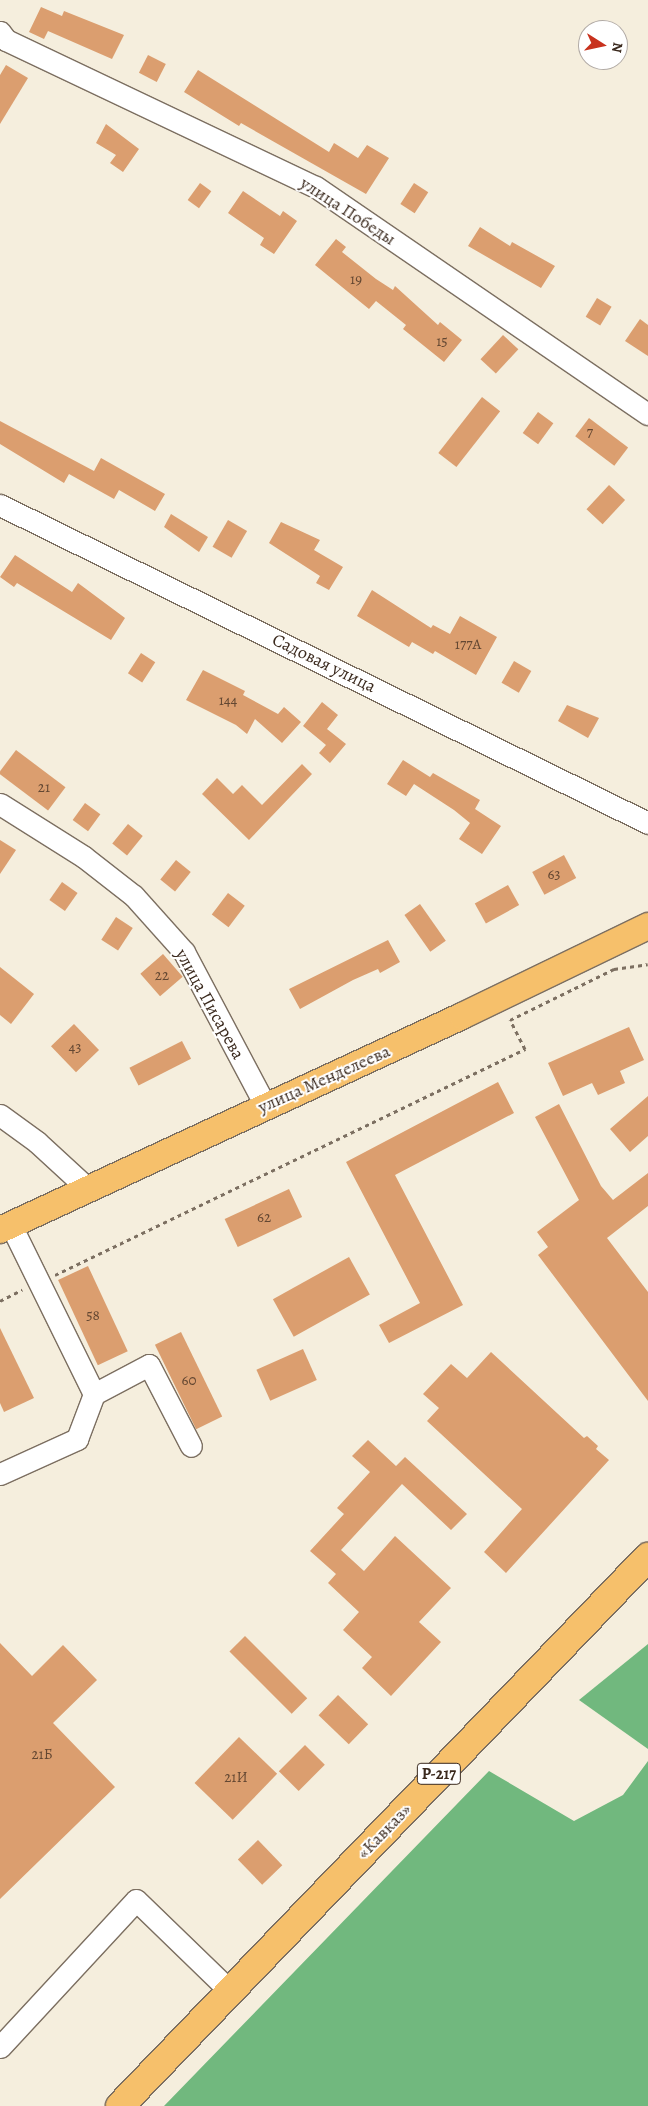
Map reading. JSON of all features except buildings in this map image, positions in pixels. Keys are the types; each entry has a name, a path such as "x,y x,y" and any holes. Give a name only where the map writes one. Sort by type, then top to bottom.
{"highway":[{"name":"«Кавказ»","path":"120,2106 648,1556"}],"main road":[{"name":"улица Менделеева","path":"6,1228 265,1105 462,1016 648,926"}],"street":[{"name":"улица Победы","path":"0,32 6,40 316,187 648,414"},
{"name":"Садовая улица","path":"0,505 648,823"},
{"name":"улица Писарева","path":"0,804 84,857 134,896 172,938 184,952 265,1105"},
{"path":"0,1115 37,1142 87,1188"},
{"path":"6,1228 40,1282 94,1394"},
{"path":"0,1474 77,1439 94,1394 149,1365 192,1446"},
{"path":"0,2047 136,1900 230,1991"}],"path":[{"path":"0,1301 525,1049 510,1020 614,969 648,964"}],"green space":[{"path":"648,1644 648,1749 579,1700"},
{"path":"648,1761 648,2106 164,2106 489,1771 574,1821 623,1795"}]}
